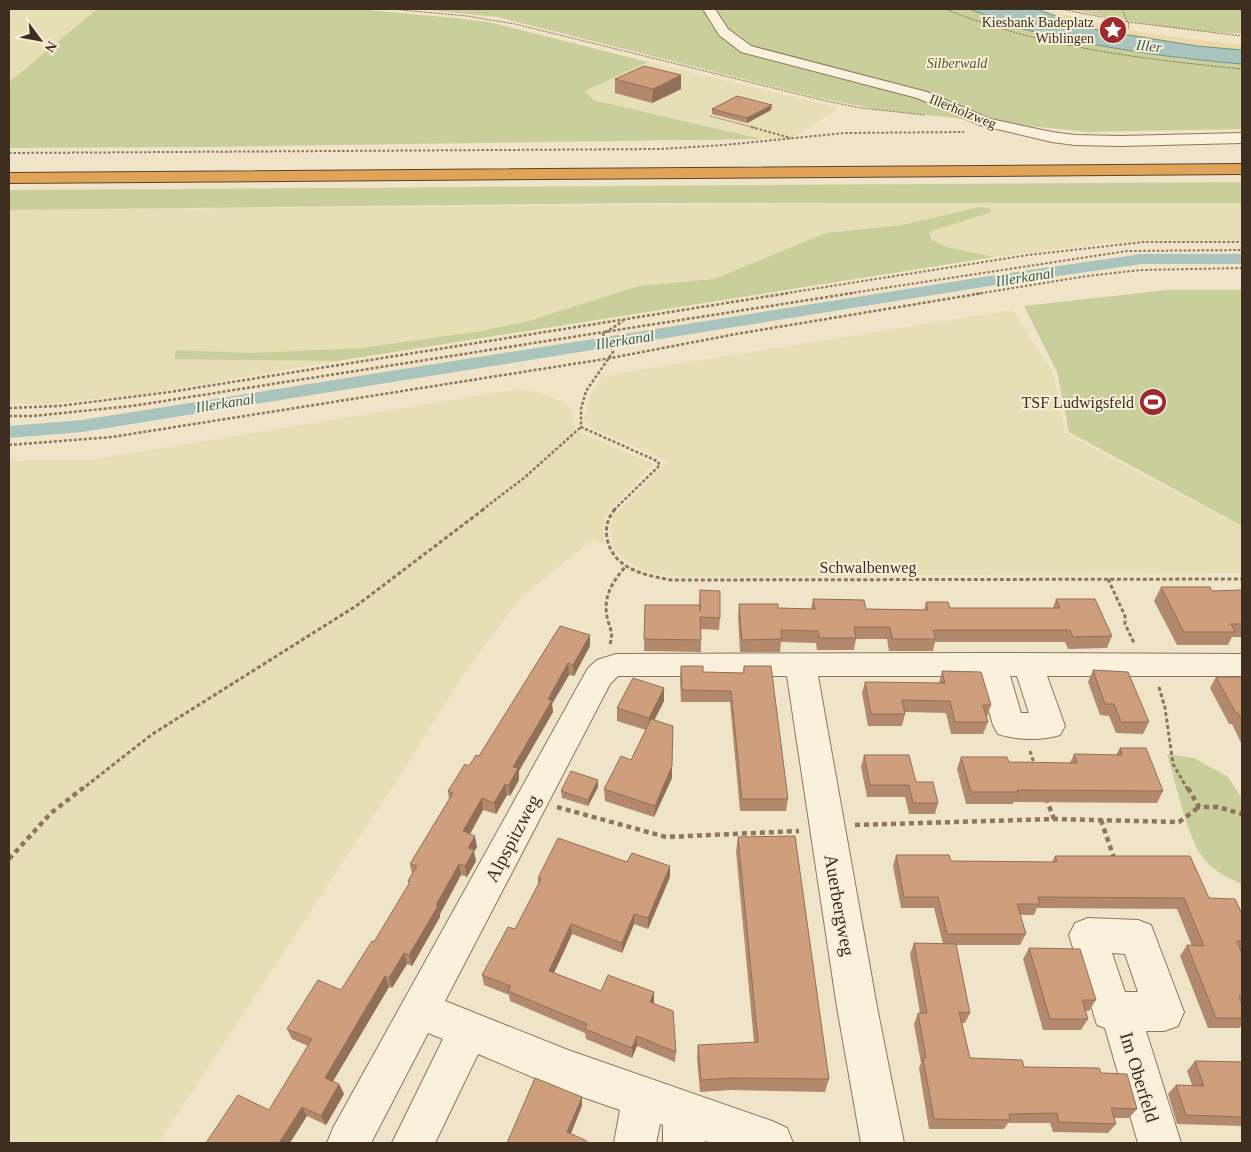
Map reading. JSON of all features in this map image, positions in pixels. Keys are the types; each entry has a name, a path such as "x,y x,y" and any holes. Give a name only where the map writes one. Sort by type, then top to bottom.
{"highway":[{"path":"9,167 1242,158"},
{"path":"9,178 1242,168"}],"street":[{"name":"Illerholzweg","path":"708,9 727,37 746,50 922,95 985,122 1005,127 1075,140 1242,138"},
{"path":"990,664 1009,726 1049,726 1028,664"},
{"path":"608,668 616,665 1242,665"},
{"name":"Auerbergweg","path":"801,666 857,1007 883,1143"},
{"name":"Alpspitzweg","path":"348,1143 599,676 608,668"},
{"path":"419,1010 568,1071 644,1098 684,1128 772,1143"},
{"name":"Im Oberfeld","path":"1120,1011 1160,1143"},
{"path":"413,1143 469,1030"},
{"path":"635,1143 644,1098"}],"path":[{"path":"391,9 492,19 826,101 861,108 930,116"},
{"path":"945,9 1008,32 1184,63 1242,69"},
{"path":"1060,9 1128,22 1242,36"},
{"path":"1122,9 1128,22 1128,29"},
{"path":"710,116 794,138"},
{"path":"9,153 661,149 711,147 829,134 967,132"},
{"path":"9,408 59,406 170,392 1028,255 1145,242 1242,242"},
{"path":"9,416 33,416 132,406 607,330 1119,252 1242,250"},
{"path":"9,445 112,437 611,358 736,334 1087,276 1152,270 1242,268"},
{"path":"581,427 580,412 589,382 611,358 613,352 603,334 626,319"},
{"path":"581,427 657,461 660,465 610,515 606,529 607,541 618,561 625,567 615,579 607,594 604,609 613,636 603,659 608,668"},
{"path":"9,859 51,813 152,735 356,606 524,478 581,427"},
{"name":"Schwalbenweg","path":"625,567 651,577 671,580 1242,579"},
{"path":"1108,579 1125,616 1125,624 1144,665 1158,685 1163,700 1173,764 1199,806"},
{"path":"1020,726 1037,772"},
{"path":"1044,791 1054,819"},
{"path":"532,800 666,837 810,831 843,825 1054,819 1180,822 1199,806 1218,807 1242,814"},
{"path":"1101,820 1117,864"}],"shaded area":[{"path":"9,10 96,10 9,82"},
{"path":"648,62 839,108 792,138 761,139 593,100 585,91"},
{"path":"863,203 1242,203 1242,241 1105,243 994,257 947,247 932,240 929,231 980,207 902,225 826,233 714,279 639,286 528,321 481,331 360,348 250,353 176,350 174,358 337,361 152,393 47,404 9,404 9,210"},
{"path":"1013,310 1053,372 1065,433 1242,527 1242,573 687,577 660,575 642,570 624,559 613,547 610,529 613,516 667,461 587,426 584,418 593,389 602,376"},
{"path":"519,389 545,394 565,403 572,410 576,431 653,464 607,514 603,529 605,544 593,540 523,595 466,670 399,777 158,1143 9,1143 9,461 89,460"}],"green space":[{"path":"356,9 489,22 648,62 585,91 593,100 761,139 9,148 9,82 96,10"},
{"name":"Silberwald","path":"419,9 969,9 1021,28 1181,59 1242,64 1242,129 1086,132 880,110 819,98 497,17"},
{"path":"1070,9 1242,9 1242,34 1156,25"},
{"path":"1242,182 1242,203 640,203 9,210 9,190"},
{"path":"980,207 989,208 991,212 929,232 932,240 947,247 994,257 337,361 174,359 176,350 250,353 360,348 481,331 528,321 639,286 714,279 826,233 902,225"},
{"name":"TSF Ludwigsfeld","path":"1167,290 1242,290 1242,526 1069,432 1057,372 1024,306"},
{"path":"1167,754 1194,758 1228,777 1242,799 1242,884 1215,869 1202,856 1186,822"}],"sand":[{"name":"Kiesbank Badeplatz Wiblingen","path":"1037,9 1150,34 1242,45 1242,50 1175,44 1130,37 1086,27"}],"water":[{"name":"Iller","path":"969,9 1037,9 1098,30 1197,46 1242,50 1242,64 1187,59 1077,41 1023,29"}],"building":[{"path":"644,66 681,75 653,89 615,79"},
{"path":"737,96 772,105 747,118 712,109"},
{"path":"1161,587 1210,587 1212,591 1242,590 1242,624 1231,624 1235,632 1184,632"},
{"path":"700,590 720,591 720,618 700,617 701,640 644,639 645,605 700,605"},
{"path":"813,599 864,600 866,609 928,610 926,602 948,602 950,608 1060,608 1056,599 1095,599 1112,636 1073,637 1070,630 933,630 936,639 892,639 890,627 854,627 856,638 819,638 818,631 781,630 782,639 742,640 739,604 778,604 778,608 815,609"},
{"path":"560,626 590,635 573,665 568,663 548,699 552,700 513,767 518,768 509,785 505,784 494,803 482,798 463,831 475,836 468,848 474,850 465,866 459,864 436,905 438,906 409,955 404,953 389,978 385,976 325,1078 339,1084 321,1116 302,1107 279,1143 206,1143 238,1095 269,1110 312,1039 287,1029 318,980 341,990 372,941 374,942 410,882 408,881 417,866 410,864 453,793 448,791 465,764 469,766 476,755 479,756"},
{"path":"681,666 703,666 703,672 744,673 744,666 771,666 788,799 742,799 731,691 682,690"},
{"path":"1093,670 1128,672 1149,722 1121,722 1114,704 1105,704"},
{"path":"942,671 981,672 991,705 983,705 988,722 955,722 950,701 902,700 905,714 871,714 865,682 945,683"},
{"path":"1216,677 1242,677 1242,721 1238,713 1236,713"},
{"path":"633,678 664,688 649,718 617,708"},
{"path":"651,719 673,726 672,766 655,806 604,789 621,756 631,760"},
{"path":"1120,748 1146,748 1163,791 1017,790 1018,792 971,792 961,757 1007,757 1009,762 1077,763 1074,754 1122,755"},
{"path":"864,755 909,755 916,782 933,782 938,803 913,803 909,785 870,785"},
{"path":"571,771 598,780 588,800 561,791"},
{"path":"795,836 829,1079 733,1078 701,1080 698,1045 758,1042 738,837"},
{"path":"558,838 627,862 632,853 670,866 648,918 634,914 622,943 571,924 549,971 601,991 608,975 654,992 650,1002 673,1011 676,1052 637,1036 632,1048 585,1029 587,1024 508,991 511,986 482,975 508,927 515,929 541,879 538,878"},
{"path":"896,855 949,855 951,861 1057,862 1055,856 1190,856 1209,898 1235,899 1242,914 1242,941 1237,941 1242,954 1242,996 1239,996 1242,1005 1242,1018 1216,1018 1187,945 1204,946 1184,898 1038,897 1040,904 1017,904 1026,934 947,934 938,897 904,897"},
{"path":"914,943 956,944 970,1013 959,1012 970,1058 1022,1060 1024,1067 1099,1068 1101,1073 1127,1074 1137,1109 1111,1108 1116,1124 1059,1122 1057,1113 1009,1114 1010,1120 934,1119 923,1058 926,1058 918,1013 927,1013"},
{"path":"1029,948 1080,949 1096,1000 1082,1000 1088,1019 1050,1019"},
{"path":"1195,1061 1242,1062 1242,1117 1186,1115 1176,1085 1204,1086"},
{"path":"535,1078 582,1097 567,1132 587,1141 586,1143 507,1143"}],"waterway":[{"name":"Illerkanal","path":"9,432 82,426 1002,279 1142,259 1242,259"}],"place":[{"name":"Kiesbank Badeplatz Wiblingen","path":"1113,30"},
{"name":"TSF Ludwigsfeld","path":"1153,402"}]}
